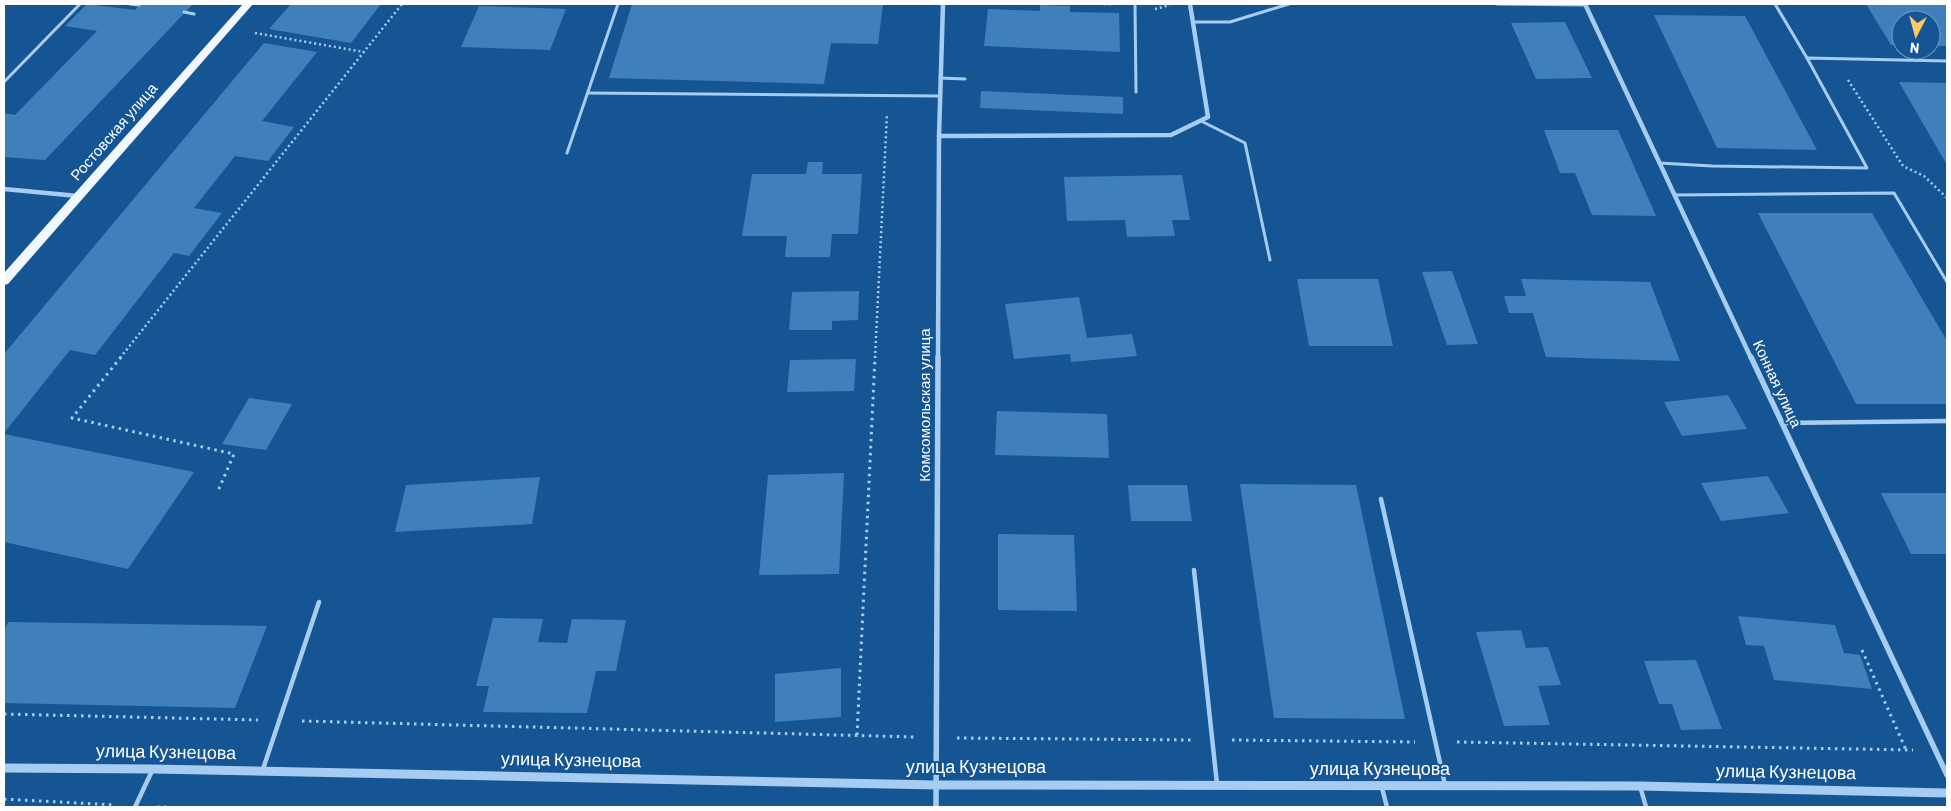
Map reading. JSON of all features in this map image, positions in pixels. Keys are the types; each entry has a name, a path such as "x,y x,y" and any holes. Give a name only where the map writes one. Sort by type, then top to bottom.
{"main road":[{"name":"Ростовская улица","path":"4,281 248,4"}],"street":[{"name":"Комсомольская улица","path":"936,807 939,96 943,4"},
{"path":"939,136 1171,136 1201,121 1208,117 1190,4"},
{"name":"Конная улица","path":"1585,4 1947,775"},
{"path":"4,189 78,196"},
{"name":"улица Кузнецова","path":"4,768 263,771 937,785 1640,786 1947,793"}],"lane":[{"path":"4,82 80,4"},
{"path":"130,4 139,5"},
{"path":"567,153 618,4"},
{"path":"1135,4 1136,92"},
{"path":"1193,22 1230,22 1289,4"},
{"path":"1497,4 1585,4"},
{"path":"1660,163 1712,166 1867,168 1775,4"},
{"path":"184,12 194,14"},
{"path":"1807,58 1947,61"},
{"path":"940,78 965,79"},
{"path":"588,93 939,96"},
{"path":"1201,121 1245,143 1270,260"},
{"path":"1675,195 1894,194 1947,282"},
{"path":"1781,423 1947,420"},
{"path":"1381,499 1445,787"},
{"path":"1194,570 1217,786"},
{"path":"263,771 318,602"},
{"path":"135,807 153,769"},
{"path":"1640,786 1646,807"},
{"path":"1382,787 1387,807"}],"path":[{"path":"218,491 234,454 72,418 402,4"},
{"path":"255,33 364,52"},
{"path":"1834,58 1903,166 1924,176 1947,198"},
{"path":"857,735 888,96"},
{"path":"1858,641 1906,750"},
{"path":"4,714 937,737"},
{"path":"4,799 135,807 167,807"}],"building":[{"path":"87,4 135,10 140,4 193,4 45,160 4,157 4,113 15,115 97,31 65,26"},
{"path":"291,4 381,4 351,43 269,29"},
{"path":"632,4 883,5 878,44 831,43 824,84 609,78"},
{"path":"1866,4 1947,4 1947,46 1941,46 1941,10 1891,10 1891,45"},
{"path":"1040,5 1070,6 1070,12 1119,13 1120,52 984,46 988,9 1040,11"},
{"path":"479,6 566,9 550,50 461,47"},
{"path":"1654,15 1745,16 1817,150 1717,148"},
{"path":"1565,22 1592,78 1536,79 1511,23"},
{"path":"264,43 317,52 262,121 294,127 268,161 235,156 194,208 222,213 189,256 174,253 95,355 70,350 4,433 4,354"},
{"path":"1899,82 1947,83 1947,165"},
{"path":"981,91 1123,97 1123,114 980,108"},
{"path":"1544,130 1618,130 1656,216 1592,215 1575,173 1560,173"},
{"path":"808,162 823,162 822,174 862,174 858,234 832,234 830,257 785,257 787,236 742,236 752,174 806,174"},
{"path":"1182,175 1190,220 1172,220 1175,236 1127,237 1125,220 1067,221 1064,177"},
{"path":"1758,213 1872,213 1947,341 1947,404 1856,404"},
{"path":"1452,271 1478,344 1447,345 1422,272"},
{"path":"1297,279 1378,279 1393,346 1309,346"},
{"path":"1521,279 1650,282 1680,361 1546,357 1533,313 1509,313 1504,296 1526,296"},
{"path":"859,291 858,320 832,321 832,330 789,330 792,292"},
{"path":"1079,297 1087,338 1132,334 1137,356 1071,362 1070,354 1014,359 1005,304"},
{"path":"856,359 854,391 787,392 790,360"},
{"path":"1728,395 1747,429 1682,436 1664,402"},
{"path":"249,398 292,404 266,450 222,444"},
{"path":"997,411 1107,414 1109,458 995,455"},
{"path":"4,434 194,472 128,569 4,542"},
{"path":"844,473 839,574 759,575 768,475"},
{"path":"1768,476 1789,513 1721,521 1701,483"},
{"path":"540,477 532,524 395,532 406,485"},
{"path":"1240,484 1356,485 1405,719 1274,718"},
{"path":"1128,485 1187,485 1192,521 1131,521"},
{"path":"1881,493 1947,493 1947,554 1911,554"},
{"path":"998,534 1074,535 1077,611 998,610"},
{"path":"1738,616 1835,625 1844,653 1860,655 1872,689 1774,680 1764,646 1746,645"},
{"path":"493,618 543,619 538,642 567,643 572,619 626,620 616,671 596,671 587,713 483,712 489,686 476,686"},
{"path":"8,622 267,626 235,708 4,703 4,626 6,627"},
{"path":"1521,630 1526,648 1548,647 1561,685 1538,686 1550,725 1504,726 1476,632"},
{"path":"1696,660 1722,729 1681,730 1672,704 1659,704 1644,661"},
{"path":"841,668 841,717 775,722 775,674"}]}
